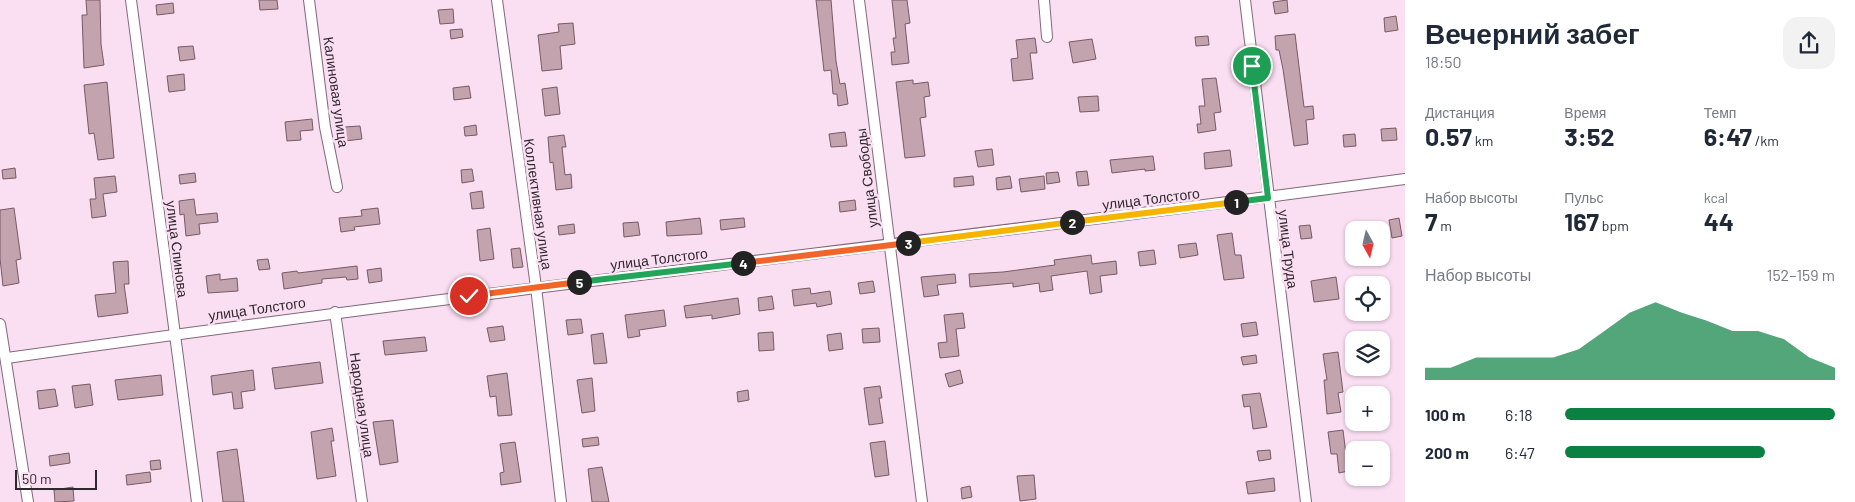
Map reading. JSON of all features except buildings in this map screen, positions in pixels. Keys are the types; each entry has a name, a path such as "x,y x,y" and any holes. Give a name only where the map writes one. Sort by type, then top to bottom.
{"street":[{"name":"улица Спинова","path":"131,0 174,334 198,502"},
{"name":"Калиновая улица","path":"309,0 325,127 337,187"},
{"name":"Коллективная улица","path":"497,0 536,288 561,502"},
{"name":"улица Свободы","path":"859,0 922,502"},
{"path":"1044,0 1047,37"},
{"name":"улица Труда","path":"1245,0 1306,502"},
{"name":"улица Толстого","path":"7,358 335,312 889,246 1405,179"},
{"name":"Народная улица","path":"335,312 362,502"},
{"path":"0,324 7,358 28,502"}],"route":[{"path":"469,296 889,246 1268,198 1252,66"}]}
